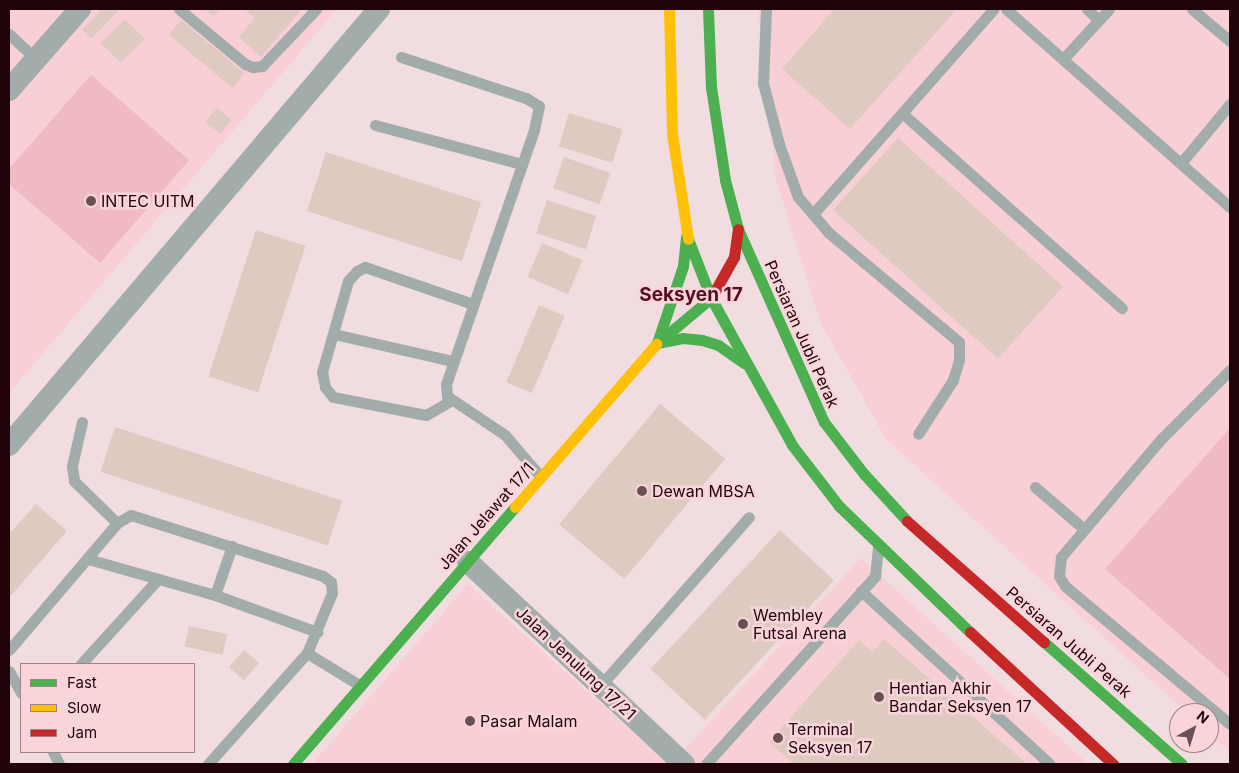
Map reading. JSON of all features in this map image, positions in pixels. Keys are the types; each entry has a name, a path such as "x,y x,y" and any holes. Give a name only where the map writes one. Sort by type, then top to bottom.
{"main road":[{"path":"668,9 672,134 686,233 711,298 792,445 839,506 879,546 1113,764"},
{"name":"Persiaran Jubli Perak","path":"708,9 711,87 725,180 738,229 824,422 864,474 917,531 1182,764"},
{"path":"711,298 734,257 738,229"},
{"path":"686,233 683,266 657,343 683,338 702,340 718,345 746,364"},
{"name":"Jalan Jelawat 17/1","path":"293,764 657,343 711,298"}],"street":[{"path":"9,90 80,9"},
{"path":"9,445 376,10"},
{"name":"Jalan Jenulung 17/21","path":"468,562 684,764"}],"lane":[{"path":"179,9 245,64 253,67 262,66 316,9"},
{"path":"766,9 764,83 779,144 798,197 829,233 959,342 959,360 953,380 918,434"},
{"path":"813,214 994,9"},
{"path":"1006,9 1230,207"},
{"path":"1086,9 1099,20"},
{"path":"1063,60 1109,9"},
{"path":"1192,9 1230,41"},
{"path":"9,34 36,59"},
{"path":"401,57 535,101 538,115 446,384 447,396 505,436 541,477"},
{"path":"1181,163 1230,104"},
{"path":"902,113 1122,308"},
{"path":"375,125 522,164"},
{"path":"452,400 426,415 333,397 325,386 322,372 348,281 357,271 365,267 474,304"},
{"path":"334,334 453,361"},
{"path":"1230,370 1161,439 1061,557 1059,576 1065,586 1230,724"},
{"path":"82,422 72,466 74,481 117,523"},
{"path":"1034,487 1084,530"},
{"path":"9,650 117,523 132,515 323,576 330,582 332,593 307,653 208,764"},
{"path":"600,686 749,517"},
{"path":"215,595 232,546"},
{"path":"706,764 874,576 879,546"},
{"path":"88,559 215,595 317,632"},
{"path":"82,663 158,579"},
{"path":"861,591 1050,764"},
{"path":"307,653 361,686"},
{"path":"9,671 20,691"}],"shaded area":[{"name":"INTEC UITM","path":"9,9 337,9 9,393"},
{"path":"758,9 1230,9 1230,752 1219,742 1219,703 1176,703 886,439 820,322 776,179"},
{"path":"91,75 189,160 100,263 9,184 9,169"},
{"path":"1230,428 1230,679 1105,569"},
{"path":"861,558 1088,764 671,764"},
{"path":"468,584 668,764 312,764"}],"building":[{"path":"102,9 120,9 91,39 82,30"},
{"path":"205,9 220,9 214,16"},
{"path":"244,9 302,9 261,57 239,37 255,18"},
{"path":"834,9 957,9 850,129 782,69"},
{"path":"125,19 145,39 121,63 101,43"},
{"path":"181,20 245,73 232,88 169,35"},
{"path":"217,108 232,120 220,134 206,122"},
{"path":"569,113 623,129 612,163 559,146"},
{"path":"898,138 1063,287 998,359 833,210"},
{"path":"326,152 481,202 462,261 307,211"},
{"path":"564,157 610,173 600,204 553,188"},
{"path":"547,200 596,216 586,249 536,233"},
{"path":"256,230 305,246 258,393 208,376"},
{"path":"542,243 583,260 568,294 528,277"},
{"path":"539,305 565,316 532,393 506,382"},
{"name":"Dewan MBSA","path":"660,404 725,459 624,579 559,524"},
{"path":"115,427 342,501 328,546 100,472"},
{"path":"36,504 67,531 9,598 9,534"},
{"name":"Wembley Futsal Arena","path":"780,530 834,580 705,719 650,669"},
{"path":"189,626 227,634 223,655 185,647"},
{"name":"Hentian Akhir Bandar Seksyen 17","path":"884,639 1027,764 794,764 769,742 859,640 873,652"},
{"path":"244,650 259,663 244,680 229,667"}],"traffic: fast":[{"path":"708,9 711,87 725,180 738,229 824,422 864,474 907,521"},
{"path":"657,343 683,266 686,236"},
{"path":"688,239 711,298 792,445 839,506 970,632"},
{"path":"656,344 711,298"},
{"path":"657,343 683,338 702,340 718,345 744,363"},
{"path":"293,764 515,507"},
{"path":"1044,642 1182,764"}],"traffic: slow":[{"path":"669,9 672,134 688,239"},
{"path":"515,507 656,344"}],"traffic: jam":[{"path":"711,298 734,257 738,229"},
{"path":"907,521 1044,642"},
{"path":"970,632 1113,764"}],"place":[{"name":"INTEC UITM","path":"91,201"},
{"name":"Dewan MBSA","path":"642,491"},
{"name":"Wembley Futsal Arena","path":"743,624"},
{"name":"Hentian Akhir Bandar Seksyen 17","path":"879,697"},
{"name":"Pasar Malam","path":"470,721"},
{"name":"Terminal Seksyen 17","path":"778,738"}],"district":[{"name":"Seksyen 17","path":"691,295"}]}
